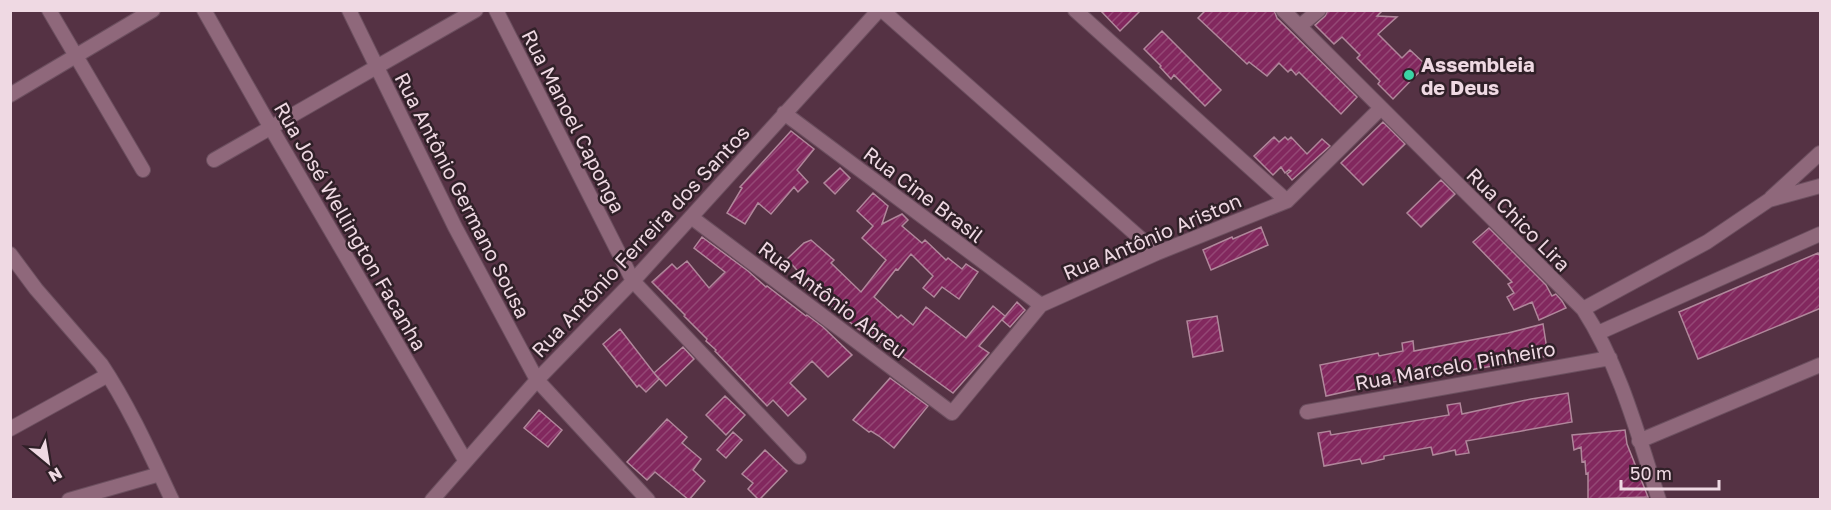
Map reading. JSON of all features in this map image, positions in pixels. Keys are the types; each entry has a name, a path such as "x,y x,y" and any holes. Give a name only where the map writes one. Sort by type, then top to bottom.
{"street":[{"path":"49,10 143,170"},
{"path":"10,94 153,10"},
{"name":"Rua José Wellington Facanha","path":"204,10 465,460"},
{"name":"Rua Antônio Germano Sousa","path":"349,10 456,227 537,380 648,500"},
{"path":"214,160 476,10"},
{"name":"Rua Manoel Caponga","path":"496,10 633,281 799,457"},
{"path":"880,10 1157,253"},
{"name":"Rua Antônio Ferreira dos Santos","path":"432,500 537,380 633,281 880,10"},
{"path":"1075,10 1287,201"},
{"name":"Rua Chico Lira","path":"1283,10 1583,309 1610,358 1659,500"},
{"path":"1300,26 1319,10"},
{"name":"Rua Antônio Ariston","path":"952,413 1041,305 1157,253 1287,201 1380,109"},
{"name":"Rua Cine Brasil","path":"784,113 1041,305"},
{"path":"1583,309 1707,242 1769,200 1821,153"},
{"path":"1769,200 1821,186"},
{"name":"Rua Antônio Abreu","path":"691,217 952,413"},
{"path":"1598,333 1821,234"},
{"path":"10,254 36,289 101,364 126,406 172,500"},
{"name":"Rua Marcelo Pinheiro","path":"1307,412 1610,358"},
{"path":"1640,441 1821,365"},
{"path":"10,429 108,375"},
{"path":"69,500 160,474"}],"building":[{"path":"1100,10 1141,10 1120,31"},
{"path":"1206,10 1274,10 1277,18 1357,97 1341,114 1299,72 1296,75 1291,69 1288,72 1279,63 1267,76 1249,62 1247,64 1198,18"},
{"path":"1328,10 1383,10 1377,16 1397,17 1378,34 1402,58 1410,50 1426,65 1393,99 1378,84 1380,81 1357,58 1360,55 1342,37 1334,44 1315,25"},
{"path":"1162,31 1221,90 1205,106 1174,75 1171,79 1144,49"},
{"path":"1383,122 1405,144 1363,185 1341,163"},
{"path":"791,131 814,149 797,170 808,182 798,192 794,187 771,214 758,203 745,224 727,213 742,188 740,187"},
{"path":"1274,137 1279,142 1285,137 1288,140 1291,137 1307,154 1322,139 1330,146 1292,180 1287,174 1291,171 1285,173 1281,167 1273,175 1254,156"},
{"path":"840,168 850,178 835,194 824,183"},
{"path":"1441,180 1455,194 1421,227 1407,213"},
{"path":"873,193 888,206 882,224 902,214 908,220 902,226 922,243 925,240 946,260 948,258 962,269 966,264 978,272 959,299 942,287 934,297 923,288 933,276 911,254 874,297 898,318 901,315 913,325 926,307 966,338 993,306 1005,316 979,346 989,353 953,393 886,347 873,335 872,337 858,329 824,300 823,302 802,280 804,278 787,259 804,243 811,240 834,260 831,263 861,292 886,260 862,238 873,226 857,211"},
{"path":"1261,227 1268,245 1211,270 1203,250"},
{"path":"1489,228 1546,285 1552,296 1556,294 1566,308 1539,320 1532,302 1514,310 1507,297 1514,293 1508,284 1512,282 1473,242"},
{"path":"702,237 766,287 823,327 852,355 828,377 812,361 790,383 806,399 788,416 773,400 767,406 652,282 672,264 677,269 687,261 709,288 725,272 694,248"},
{"path":"1818,253 1821,258 1821,308 1698,359 1679,312"},
{"path":"1017,302 1025,310 1010,327 1002,320"},
{"path":"1217,316 1223,351 1193,357 1187,321"},
{"path":"1543,324 1548,356 1384,383 1326,396 1320,365 1378,353 1379,356 1403,351 1402,343 1413,341 1414,351"},
{"path":"620,329 659,379 646,392 639,385 637,387 603,344"},
{"path":"683,347 694,359 666,386 654,373"},
{"path":"890,378 928,406 894,448 853,420"},
{"path":"1568,393 1572,422 1466,441 1469,453 1456,455 1455,450 1433,455 1431,447 1384,456 1384,459 1362,464 1360,459 1324,466 1318,433 1330,431 1331,435 1449,415 1447,405 1460,403 1462,414"},
{"path":"725,396 745,415 726,435 706,415"},
{"path":"539,410 562,430 548,447 524,428"},
{"path":"667,419 687,437 682,443 701,459 693,470 705,481 689,500 655,472 647,480 627,462"},
{"path":"1625,430 1627,444 1648,497 1588,499 1588,473 1586,474 1585,461 1582,462 1581,447 1574,450 1572,435"},
{"path":"733,432 742,440 726,458 717,450"},
{"path":"765,450 787,471 759,500 748,489 753,483 742,474"}],"place":[{"name":"Assembleia de Deus","path":"1409,75"}]}
